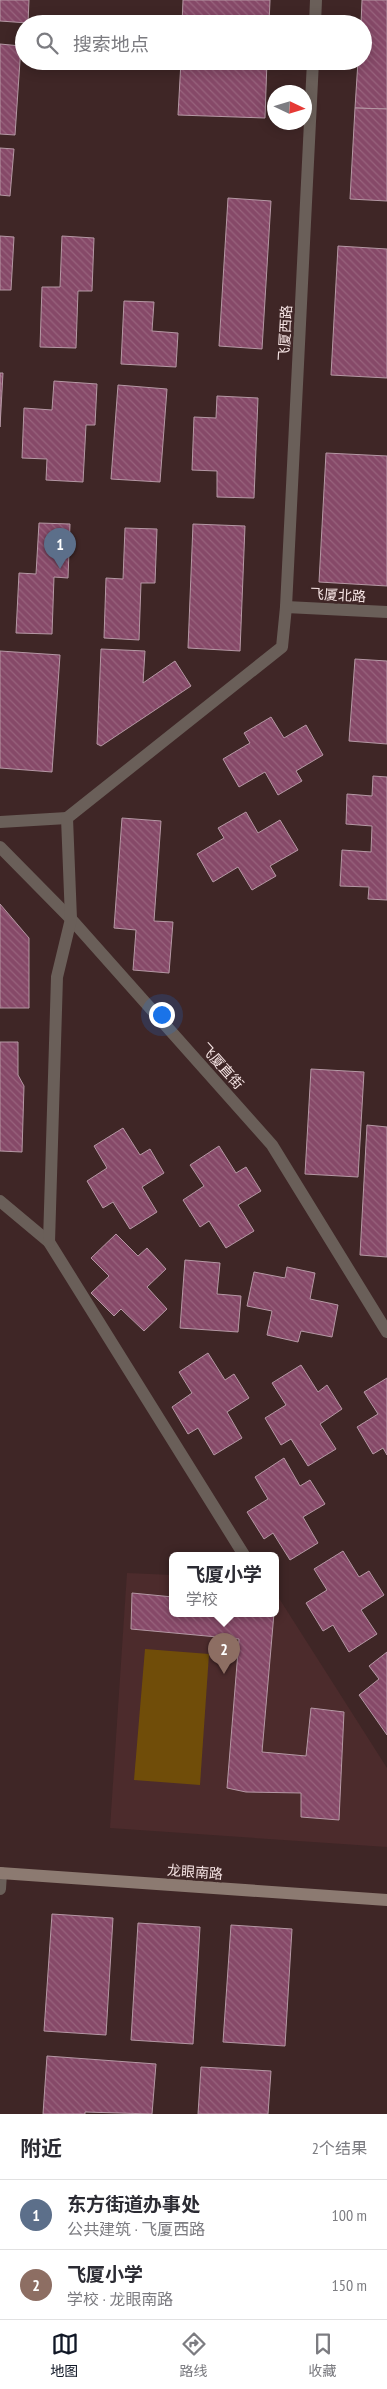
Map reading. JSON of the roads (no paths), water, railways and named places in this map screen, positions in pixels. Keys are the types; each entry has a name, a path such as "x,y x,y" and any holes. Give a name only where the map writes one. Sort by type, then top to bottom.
{"street":[{"path":"315,15 316,0"},
{"name":"飞厦西路","path":"67,818 282,647 286,607 313,70"},
{"name":"飞厦北路","path":"286,607 387,612"},
{"path":"0,822 67,818 71,919 57,977 49,1242"},
{"name":"飞厦直街","path":"0,847 71,919 272,1145 387,1332"},
{"path":"0,1202 49,1242 242,1552"},
{"path":"0,1889 1,1873"},
{"name":"龙眼南路","path":"1,1873 387,1900"}],"place":[{"name":"东方街道办事处","path":"60,569"},
{"name":"飞厦小学","path":"224,1674"}]}
